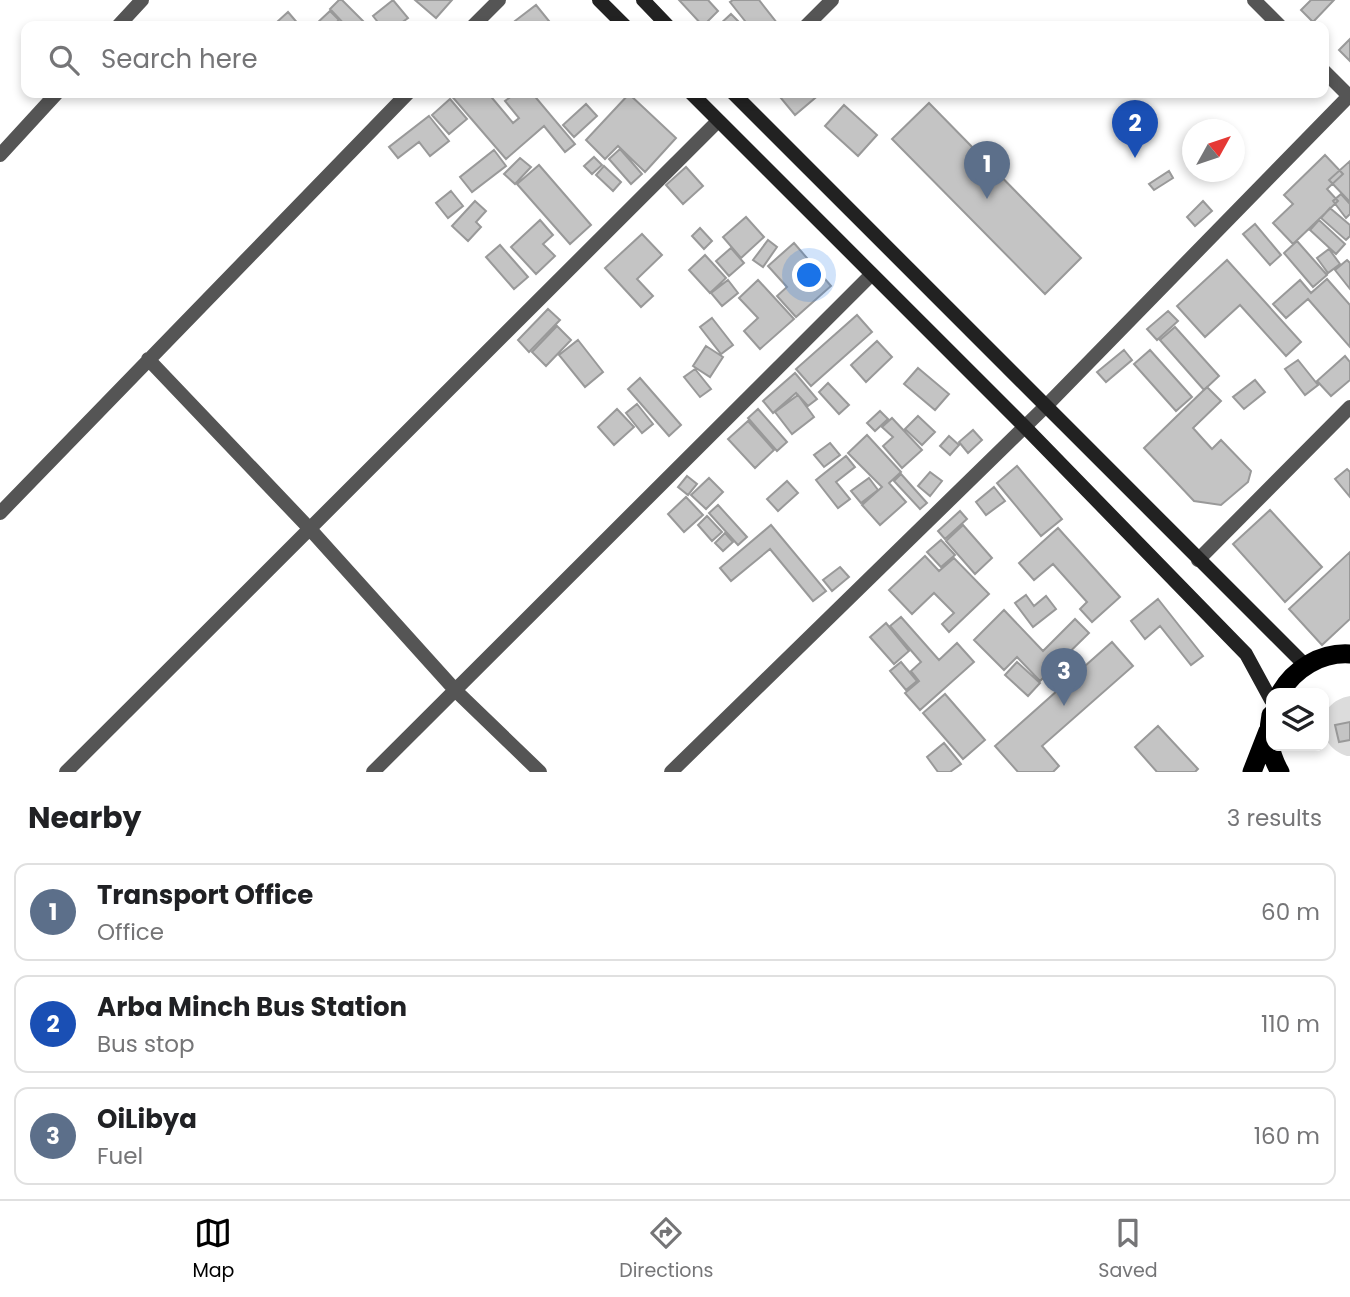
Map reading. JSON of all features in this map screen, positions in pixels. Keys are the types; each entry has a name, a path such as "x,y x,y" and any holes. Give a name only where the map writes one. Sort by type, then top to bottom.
{"highway":[{"path":"1283,688 1305,665 1338,653 1350,654"},
{"path":"1252,772 1266,733"},
{"path":"1272,751 1272,758 1280,772"}],"main road":[{"path":"599,0 620,21"},
{"path":"643,0 663,21"},
{"path":"696,98 1024,426 1246,654 1266,691"},
{"path":"741,98 1305,665"}],"street":[{"path":"123,21 142,0"},
{"path":"479,21 499,0"},
{"path":"811,21 832,0"},
{"path":"1254,0 1275,21"},
{"path":"671,772 1047,405 1349,97 1329,76"},
{"path":"0,156 52,98"},
{"path":"0,513 403,98"},
{"path":"66,772 718,121"},
{"path":"373,772 871,275"},
{"path":"148,359 309,528 456,691 540,772"},
{"path":"1198,560 1350,407"}],"shaded area":[{"path":"1350,696 1350,756 1336,751 1329,744 1329,708 1338,700"}],"building":[{"path":"342,0 363,21 341,21 330,9"},
{"path":"393,0 408,18 404,21 377,21 373,16"},
{"path":"415,0 452,0 436,18"},
{"path":"679,0 708,0 718,11 708,21 698,21"},
{"path":"759,0 775,21 745,21 730,2"},
{"path":"1311,0 1334,0 1314,21 1301,10"},
{"path":"536,5 549,21 515,21"},
{"path":"330,11 339,20 338,21 319,21"},
{"path":"288,12 296,21 278,21"},
{"path":"731,14 738,21 723,21"},
{"path":"1350,39 1350,61 1339,50"},
{"path":"453,98 492,98 513,123 519,118 505,101 509,98 536,98 575,144 565,152 544,126 506,159"},
{"path":"625,98 633,98 676,138 645,172 618,146 605,159 586,140"},
{"path":"781,98 815,98 795,115"},
{"path":"450,99 467,119 449,134 432,115"},
{"path":"929,103 1081,258 1045,294 892,139"},
{"path":"586,104 597,116 574,137 563,125"},
{"path":"844,105 877,135 858,156 825,126"},
{"path":"429,116 449,141 430,156 419,142 398,158 389,147"},
{"path":"620,149 642,174 631,184 609,159"},
{"path":"494,150 506,166 472,192 460,177"},
{"path":"1325,155 1343,174 1327,189 1338,201 1293,244 1273,223 1293,204 1284,195"},
{"path":"594,157 602,165 592,174 584,166"},
{"path":"520,158 531,167 515,184 504,174"},
{"path":"1350,161 1350,202 1329,180"},
{"path":"539,165 591,225 570,244 517,184"},
{"path":"604,166 621,182 613,191 596,175"},
{"path":"686,167 703,186 683,204 666,185"},
{"path":"1169,171 1173,178 1154,190 1149,184"},
{"path":"451,191 463,206 448,218 436,203"},
{"path":"1341,194 1350,204 1350,214 1346,218 1333,201"},
{"path":"475,201 486,211 476,222 481,227 468,241 452,226"},
{"path":"1203,201 1212,211 1195,226 1187,217"},
{"path":"1330,208 1350,225 1350,236 1346,240 1321,218"},
{"path":"746,217 764,237 741,258 723,237"},
{"path":"540,220 553,235 543,244 555,256 536,274 511,247"},
{"path":"1319,220 1345,244 1336,254 1310,230"},
{"path":"1255,224 1281,255 1270,265 1243,234"},
{"path":"700,228 712,241 704,249 692,236"},
{"path":"642,234 662,255 637,279 653,296 641,307 605,268"},
{"path":"768,240 777,247 763,267 753,260"},
{"path":"1297,241 1327,275 1313,287 1284,253"},
{"path":"794,243 831,286 796,317 777,296 787,287 768,266"},
{"path":"500,245 528,277 514,289 486,257"},
{"path":"731,248 744,263 729,276 716,261"},
{"path":"1329,249 1340,264 1328,273 1317,258"},
{"path":"705,255 726,278 710,293 689,270"},
{"path":"1227,260 1301,342 1286,356 1240,305 1205,337 1177,306"},
{"path":"1347,260 1350,263 1350,289 1335,270"},
{"path":"1327,279 1350,305 1350,347 1308,299 1286,318 1273,304 1300,280 1311,293"},
{"path":"728,280 738,293 722,306 711,293"},
{"path":"758,280 794,319 760,349 744,331 758,318 739,298"},
{"path":"548,309 560,320 529,352 518,340"},
{"path":"1168,311 1178,321 1157,340 1147,329"},
{"path":"857,315 872,332 811,386 796,369"},
{"path":"712,318 733,345 721,354 700,327"},
{"path":"557,326 571,340 546,366 532,352"},
{"path":"1175,327 1219,376 1204,390 1160,340"},
{"path":"578,340 603,372 585,387 559,355"},
{"path":"877,341 892,357 866,382 851,365"},
{"path":"706,346 723,357 710,377 693,366"},
{"path":"1124,350 1132,360 1106,382 1097,372"},
{"path":"1150,350 1192,397 1176,411 1134,364"},
{"path":"1345,356 1350,362 1350,380 1331,396 1317,381"},
{"path":"1298,360 1318,385 1305,395 1285,369"},
{"path":"918,368 949,394 935,410 904,384"},
{"path":"695,369 711,389 700,397 684,377"},
{"path":"795,373 817,399 808,406 796,393 773,413 763,401"},
{"path":"640,378 681,425 669,436 628,389"},
{"path":"1255,380 1265,392 1244,409 1233,397"},
{"path":"828,383 849,405 839,414 819,392"},
{"path":"1207,387 1221,401 1193,428 1212,449 1221,440 1251,471 1248,482 1221,505 1194,501 1144,448"},
{"path":"798,395 814,417 792,434 775,412"},
{"path":"637,404 653,424 642,433 626,413"},
{"path":"617,409 634,427 614,445 598,427"},
{"path":"758,409 787,442 777,451 748,418"},
{"path":"880,411 888,419 875,431 867,423"},
{"path":"918,416 935,432 922,445 905,429"},
{"path":"892,418 922,450 902,468 883,446 893,437 882,427"},
{"path":"748,421 774,450 755,468 728,439"},
{"path":"973,430 982,440 968,453 959,442"},
{"path":"867,435 901,472 889,483 906,502 880,525 862,505 882,487 848,453"},
{"path":"949,436 959,445 950,455 940,446"},
{"path":"830,443 840,455 824,467 814,455"},
{"path":"846,456 855,467 836,482 850,499 838,508 816,480"},
{"path":"1017,466 1062,519 1041,536 997,483"},
{"path":"1347,469 1350,472 1350,497 1335,479"},
{"path":"930,472 942,481 930,496 918,486"},
{"path":"901,474 927,503 920,509 894,481"},
{"path":"687,476 697,484 688,495 678,487"},
{"path":"709,478 723,492 706,509 691,495"},
{"path":"869,478 878,490 861,503 851,491"},
{"path":"787,481 798,493 778,511 767,499"},
{"path":"994,487 1005,501 986,515 976,502"},
{"path":"686,497 703,515 684,532 668,514"},
{"path":"718,505 747,537 738,545 709,513"},
{"path":"1270,510 1322,567 1285,602 1233,544"},
{"path":"960,511 967,519 945,539 938,531"},
{"path":"707,516 722,532 712,541 698,525"},
{"path":"771,525 826,591 813,601 770,549 731,581 720,568"},
{"path":"963,525 992,558 975,574 946,541"},
{"path":"1058,528 1120,597 1092,622 1080,609 1087,602 1053,564 1034,580 1019,563"},
{"path":"725,533 733,542 723,551 715,543"},
{"path":"941,540 955,555 941,567 927,552"},
{"path":"1350,552 1350,619 1322,645 1289,609"},
{"path":"925,556 939,571 954,558 989,594 949,632 942,624 954,613 934,593 912,614 889,590"},
{"path":"840,567 849,577 832,591 823,580"},
{"path":"1026,595 1034,606 1046,596 1056,609 1033,627 1015,603"},
{"path":"1158,599 1203,656 1191,665 1160,626 1145,639 1131,621"},
{"path":"1004,610 1043,651 1075,619 1089,633 1040,681 1017,657 1004,670 974,640"},
{"path":"901,617 939,660 957,643 974,662 920,710 905,693 919,681 911,671 921,662 890,626"},
{"path":"886,623 909,651 894,664 870,637"},
{"path":"1112,642 1133,666 1042,746 1059,766 1053,772 1018,772 995,746"},
{"path":"901,662 917,681 906,690 890,671"},
{"path":"1017,662 1040,683 1028,696 1005,675"},
{"path":"945,694 985,740 963,759 923,713"},
{"path":"1350,722 1350,740 1339,742 1335,725"},
{"path":"1158,726 1198,769 1195,772 1157,772 1135,747"},
{"path":"944,743 961,764 950,772 938,772 927,757"}],"place":[{"name":"Arba Minch Bus Station","path":"1135,158"},
{"name":"Transport Office","path":"987,199"},
{"name":"OiLibya","path":"1064,706"}]}
